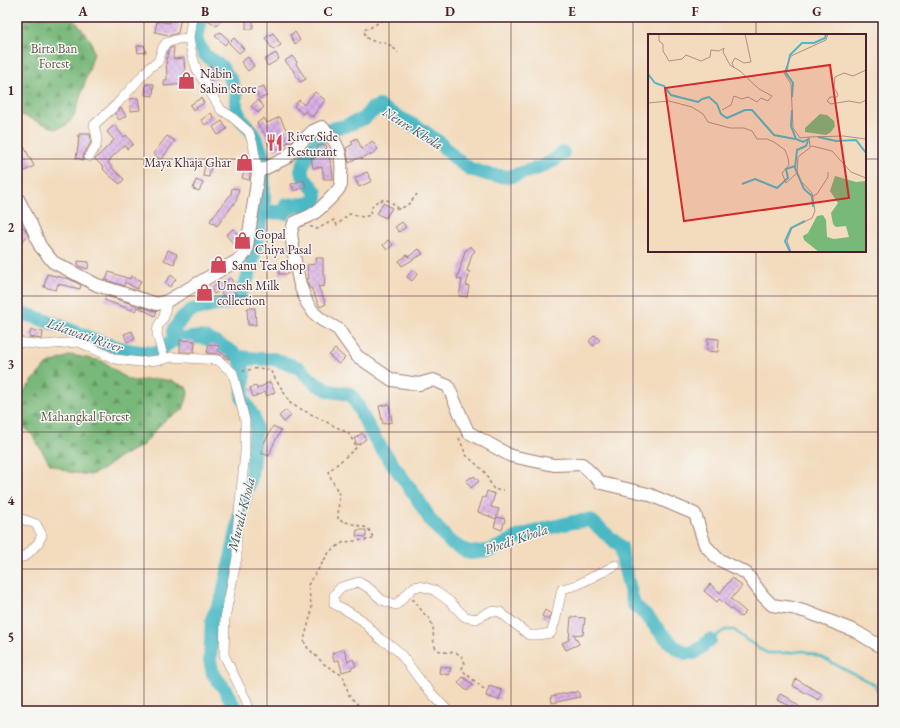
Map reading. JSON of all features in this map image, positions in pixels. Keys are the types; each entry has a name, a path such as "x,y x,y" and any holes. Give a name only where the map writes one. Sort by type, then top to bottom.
{"main road":[{"path":"17,197 31,224 40,246 53,262 97,285 157,304 167,301 240,259 246,252 258,172 286,158 313,131 326,130 337,146 342,164 340,186 323,206 312,215 294,223 291,233 300,285 307,303 314,313 322,320 338,329 358,356 392,380 419,384 434,380 448,386 468,432 511,456 554,465 582,464 601,483 648,494 695,514 705,544 718,559 746,573 763,596 772,605 807,612 855,631 883,648"}],"street":[{"path":"192,17 190,38 192,55 197,70 221,110 231,116 249,132 253,144 258,172"},
{"path":"89,157 96,146 97,138 94,125 117,104 150,67 158,62 163,47 166,43 190,38"},
{"path":"164,356 157,334 158,326 164,317 167,301"},
{"path":"17,342 42,345 79,342 115,359 140,362 164,356 171,358 218,360 233,373 245,420 245,453 237,530 237,557 225,618 224,655 247,702 249,711"},
{"path":"17,520 22,519 36,524 42,535 38,543 26,556 17,558"},
{"path":"448,711 423,684 399,652 380,639 362,620 334,604 334,595 342,587 359,582 370,589 382,600 396,604 414,587 420,586 434,590 449,601 465,617 476,619 491,611 500,612 528,634 538,635 550,633 556,622 562,590 577,585 616,565"}],"path":[{"path":"388,17 368,29 364,29 364,33 370,40 385,43 393,47 398,53"},
{"path":"299,220 309,227 312,226 317,229 334,220 336,225 349,214 363,217 370,215 373,204 381,200 389,200 398,207 395,210 403,208 411,202 417,194"},
{"path":"249,369 259,368 270,370 291,404 348,433 357,447 328,472 338,494 338,520 368,528 374,539 344,542 330,551 308,585 312,610 304,640 306,646 324,664 343,676 349,695 360,707 361,711"},
{"path":"459,438 466,455 484,472 494,490 504,490"},
{"path":"406,595 409,599 414,600 430,620 435,647 439,651 455,652 462,657 465,664 462,668 463,671 485,690"}],"green space":[{"name":"Birta Ban Forest","path":"17,17 72,17 91,41 94,53 75,114 68,124 56,129 17,113"},
{"name":"Mahangkal Forest","path":"71,355 102,361 127,379 133,381 159,379 172,381 186,387 188,392 183,410 165,420 143,445 118,458 102,470 90,475 69,472 50,464 33,436 19,422 17,416 17,404 20,396 46,365"}],"building":[{"path":"171,17 181,17 178,33 168,36 155,32 157,21 170,23"},
{"path":"203,17 223,17 217,26"},
{"path":"246,18 253,19 253,29 246,29"},
{"path":"220,32 229,40 225,45 215,36"},
{"path":"295,32 300,40 295,44 290,35"},
{"path":"273,33 281,45 273,50 265,38"},
{"path":"234,38 244,49 239,53 229,43"},
{"path":"144,45 146,52 138,53 137,46"},
{"path":"174,47 173,57 174,59 184,58 185,74 188,73 192,84 185,86 184,84 164,86 164,80 167,80 166,58 168,50"},
{"path":"276,53 279,59 268,66 264,60"},
{"path":"292,56 306,79 300,82 294,71 285,61"},
{"path":"248,57 254,66 248,71 241,62"},
{"path":"211,66 219,77 211,82 205,70"},
{"path":"146,84 154,84 153,96 145,95"},
{"path":"264,86 267,96 259,99 255,89"},
{"path":"315,92 325,100 312,117 305,111 303,114 294,106 299,100 304,105"},
{"path":"138,98 140,110 131,111 130,99"},
{"path":"201,98 204,103 193,110 190,105"},
{"path":"258,100 264,107 258,113 251,106"},
{"path":"121,108 126,116 119,120 115,114"},
{"path":"211,113 214,119 205,125 201,120"},
{"path":"280,117 284,126 294,139 275,151 257,123 264,118 267,123"},
{"path":"222,121 227,129 218,135 213,127"},
{"path":"114,125 124,137 126,135 133,144 127,149 125,145 112,157 108,163 124,179 120,184 103,169 104,168 95,159 114,140 107,132"},
{"path":"17,133 34,166 23,172 17,159"},
{"path":"79,134 90,134 91,138 90,144 83,157 84,160 76,158"},
{"path":"167,136 175,141 161,160 153,154"},
{"path":"357,138 362,150 372,141 378,149 370,156 369,154 362,159 360,157 349,163 346,148 353,144 351,141"},
{"path":"326,145 332,168 333,179 324,179 322,167 313,168 311,158 319,156 317,146"},
{"path":"240,157 247,157 247,166 241,166"},
{"path":"205,164 211,165 209,177 203,176"},
{"path":"246,167 251,169 249,180 242,178"},
{"path":"367,172 372,181 359,187 355,178"},
{"path":"196,180 203,183 199,191 193,189"},
{"path":"304,180 306,187 294,191 291,184"},
{"path":"232,188 239,189 236,201 217,226 210,221 231,194"},
{"path":"383,203 392,208 386,218 377,214"},
{"path":"402,222 406,227 399,232 395,227"},
{"path":"17,224 20,229 22,226 25,229 28,235 17,248"},
{"path":"233,229 241,237 238,248 226,235"},
{"path":"388,240 393,245 387,250 383,245"},
{"path":"471,246 475,251 472,254 467,271 470,272 466,285 469,286 467,297 459,296 462,280 457,279 465,251"},
{"path":"419,249 423,254 402,266 399,261 407,255 408,257"},
{"path":"168,250 177,254 174,264 164,260"},
{"path":"316,258 323,258 323,276 325,276 324,287 318,286 326,304 320,307 311,288 309,288 307,279 309,279 307,265 316,264"},
{"path":"78,261 89,262 88,269 78,266"},
{"path":"288,267 288,274 279,274 279,268"},
{"path":"413,269 418,273 412,281 407,277"},
{"path":"109,272 130,279 131,276 141,281 137,289 125,282 124,286 106,280"},
{"path":"47,274 69,279 81,285 80,289 58,284 56,290 44,287"},
{"path":"171,275 176,279 170,287 165,283"},
{"path":"231,278 233,283 230,285 236,294 226,300 220,291 214,294 211,288"},
{"path":"106,296 136,305 137,307 135,311 104,300"},
{"path":"138,307 157,311 155,316"},
{"path":"247,308 255,308 256,325 248,325"},
{"path":"31,330 43,332 42,339 29,337"},
{"path":"132,331 135,339 127,342 124,334"},
{"path":"595,335 600,340 593,346 589,341"},
{"path":"708,338 719,339 718,352 707,351"},
{"path":"180,340 195,341 194,352 180,352"},
{"path":"209,344 219,346 218,351 229,357 229,359 219,354 207,353"},
{"path":"335,349 345,358 339,364 329,355"},
{"path":"270,382 275,392 267,396 265,392 253,397 250,388 256,386 257,389"},
{"path":"389,404 392,422 383,424 379,406"},
{"path":"286,410 291,416 284,422 279,416"},
{"path":"273,426 281,430 269,456 261,453 264,443"},
{"path":"362,433 366,439 358,445 354,439"},
{"path":"474,476 479,481 471,488 466,481"},
{"path":"487,491 495,494 491,507 499,509 496,519 478,512 483,497 485,498"},
{"path":"497,517 505,519 502,530 494,527"},
{"path":"357,530 366,530 366,537 356,536"},
{"path":"732,578 742,586 731,599 746,612 741,617 719,599 717,602 704,591 710,584 720,593"},
{"path":"545,610 551,614 548,620 542,616"},
{"path":"571,617 585,618 583,635 574,634 579,644 566,650 562,643 569,640"},
{"path":"344,649 348,662 353,659 356,666 342,672 339,660 334,661 332,653"},
{"path":"440,666 451,668 449,675 439,673"},
{"path":"463,677 473,685 467,691 458,683"},
{"path":"796,679 822,694 819,700 793,686"},
{"path":"489,686 502,690 499,700 486,696"},
{"path":"578,691 580,697 552,703 551,696"},
{"path":"780,694 789,698 800,707 799,710 777,700"}],"waterway":[{"path":"174,341 173,331 182,318 192,310 228,303 240,294 248,277 264,203 263,157 251,130 241,119 236,108 236,93 231,80 221,66 205,55 196,40 199,17"},
{"name":"Neure Khola","path":"262,212 285,213 286,205 306,204 316,201 316,192 305,179 301,171 309,152 325,132 365,118 371,109 379,106 422,130 440,143 457,160 470,169 490,175 509,177 538,168 553,161 563,153"},
{"name":"Neure Khola","path":"332,123 370,120 387,111"},
{"name":"Neure Khola","path":"316,137 301,160 299,170 314,192 318,202 317,204"},
{"name":"Neure Khola","path":"260,222 266,219 278,218 313,208"},
{"name":"Murali Khola","path":"17,313 26,314 104,343 131,351 158,353 173,341 201,337 227,349 239,358 244,372 242,397 254,418 256,430 253,444 251,477 240,511 222,598 212,619 210,660 213,674 224,688 237,711"},
{"name":"Phedi Khola","path":"239,357 274,359 299,368 316,384 330,391 350,394 381,448 417,498 431,521 450,542 470,553 488,551 520,536 573,522 590,520 621,547 623,562 634,605 647,616 661,633 675,647 686,653 694,653 710,640"},
{"path":"710,640 725,630 734,630 767,653 804,651 821,657 875,685 883,701"}],"place":[{"name":"Nabin Sabin Store","path":"187,80"},
{"name":"River Side Resturant","path":"274,143"},
{"name":"Maya Khaja Ghar","path":"244,162"},
{"name":"Gopal Chiya Pasal","path":"242,241"},
{"name":"Sanu Tea Shop","path":"219,265"},
{"name":"Umesh Milk collection","path":"204,292"}],"water label":[{"name":"Lilawati River","path":"85,335"}]}
